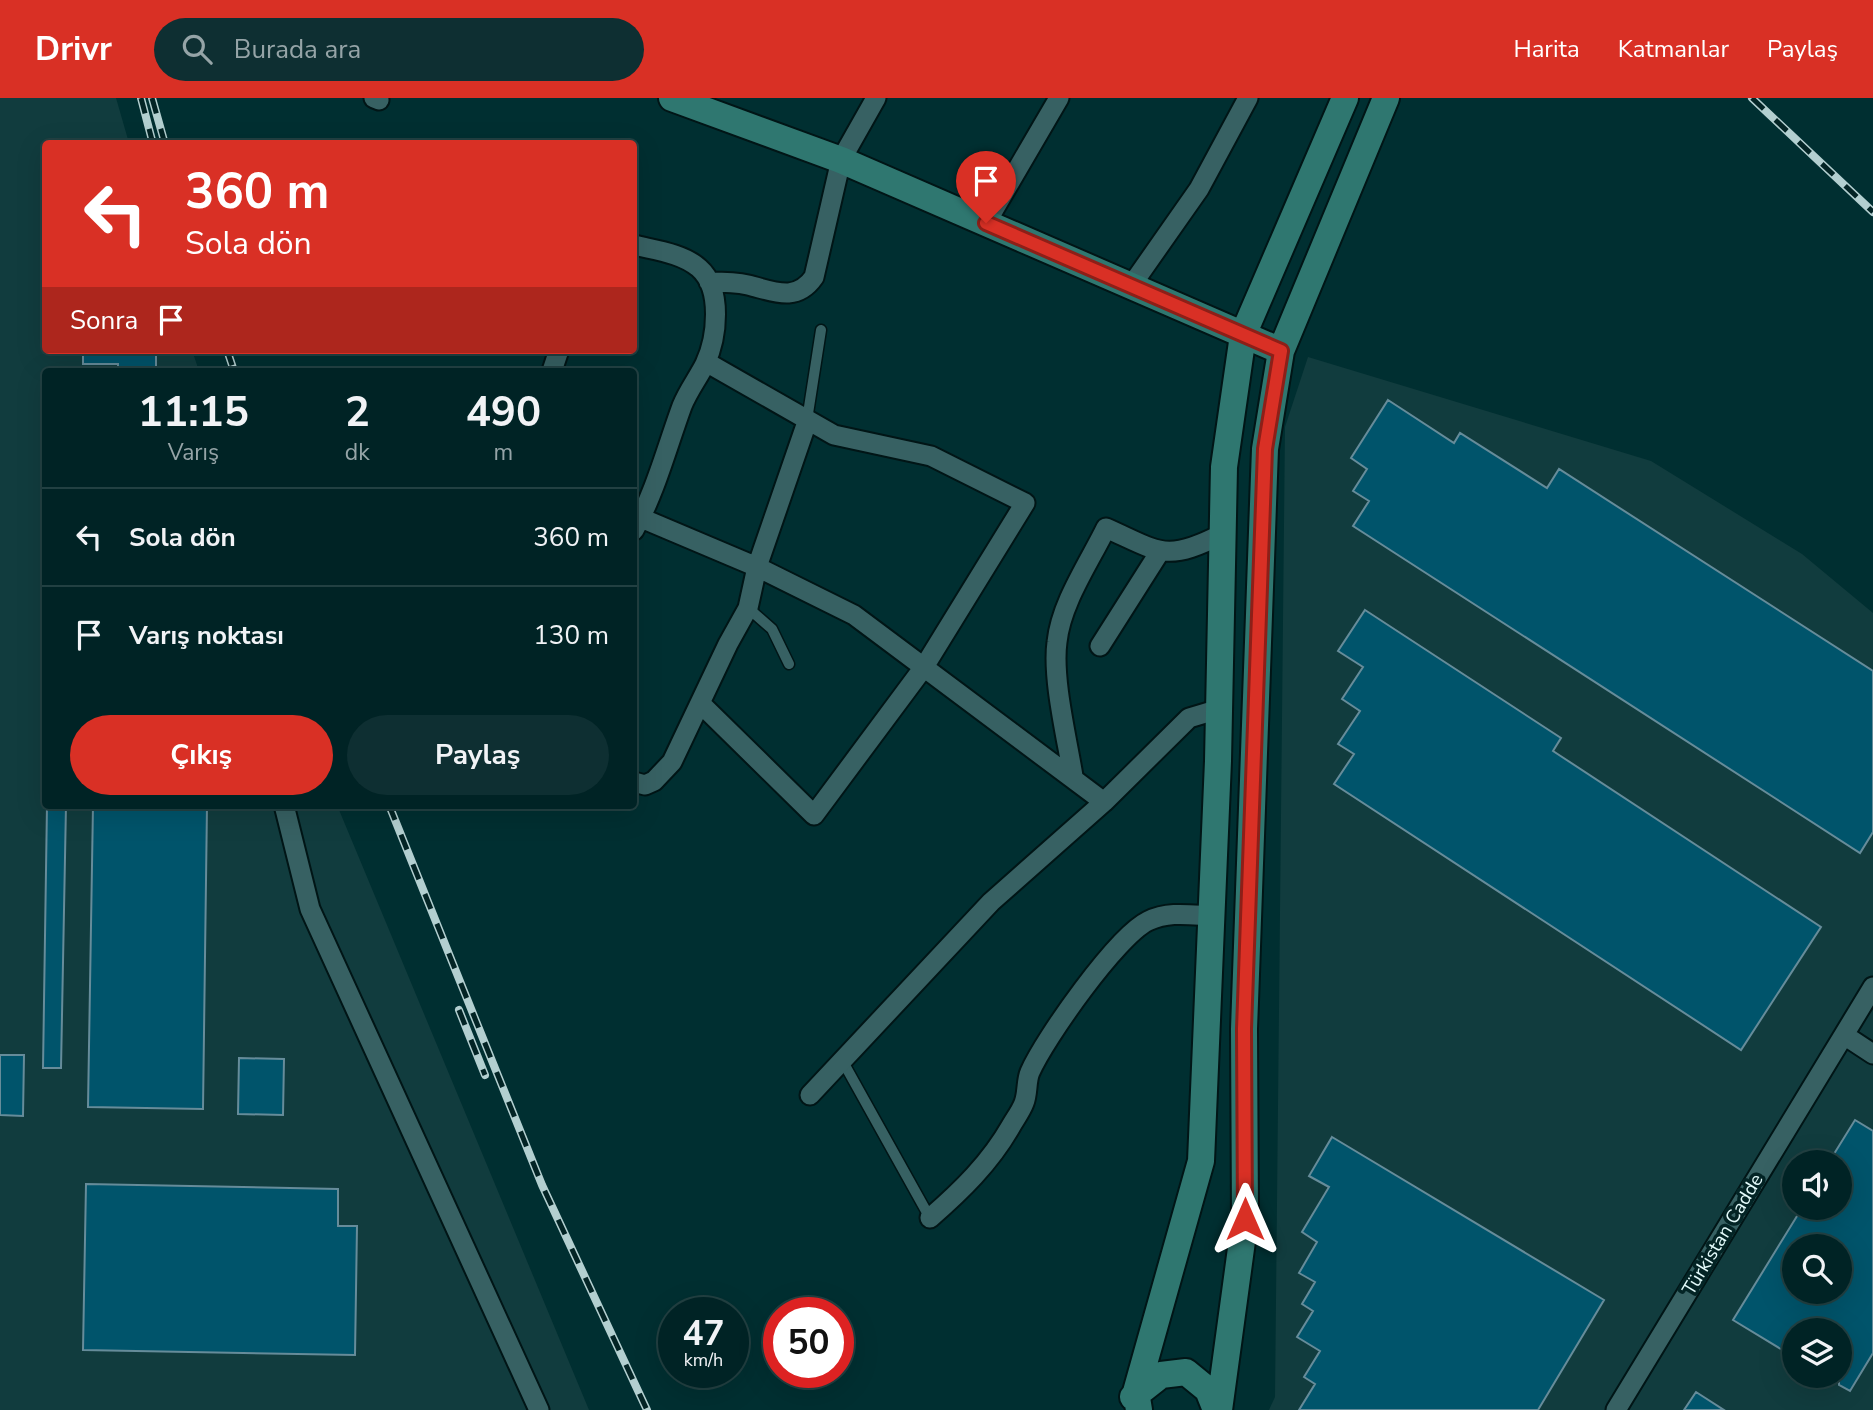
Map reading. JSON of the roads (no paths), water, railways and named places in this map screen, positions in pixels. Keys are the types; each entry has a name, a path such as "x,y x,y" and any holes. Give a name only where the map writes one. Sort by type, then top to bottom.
{"main road":[{"path":"672,98 841,160 1281,351"},
{"path":"1133,1404 1201,1161 1219,709 1224,467 1243,335 1345,98"},
{"path":"1217,1410 1245,1219 1244,1029 1265,449 1281,351 1386,98"},
{"path":"1133,1404 1161,1375 1186,1372 1208,1390 1217,1410"}],"street":[{"path":"709,282 745,285 780,295 796,293 809,284 814,277 841,160 876,98"},
{"path":"986,223 1059,98"},
{"path":"1132,286 1199,189 1248,98"},
{"path":"637,246 682,258 699,268 709,282 715,301 715,321 706,362 685,399 637,519"},
{"path":"701,704 814,815 924,667 1025,503 931,456 834,435 706,362"},
{"path":"637,782 650,783 671,762 728,643 748,608 757,567 807,422"},
{"path":"637,521 757,567 854,615 1073,776 1104,802"},
{"path":"1073,776 1061,704 1056,643 1064,614 1106,528 1159,553 1199,546 1222,534"},
{"path":"1100,646 1159,553"},
{"path":"810,1095 992,902 1104,802 1189,718 1219,709"},
{"path":"285,809 310,909 539,1410"},
{"path":"930,1218 963,1189 992,1156 1024,1102 1029,1075 1055,1026 1131,933 1148,921 1164,916 1212,916"},
{"name":"Türkistan Cadde","path":"1616,1410 1873,987"},
{"path":"1844,1035 1873,1054"}],"lane":[{"path":"807,422 821,330"},
{"path":"748,608 772,629 789,664"},
{"path":"842,1060 930,1218"}],"railway":[{"path":"141,98 152,140"},
{"path":"152,98 164,140"},
{"path":"1752,98 1873,212"},
{"path":"228,354 233,368"},
{"path":"391,809 542,1185 647,1410"},
{"path":"459,1010 485,1075"}]}
